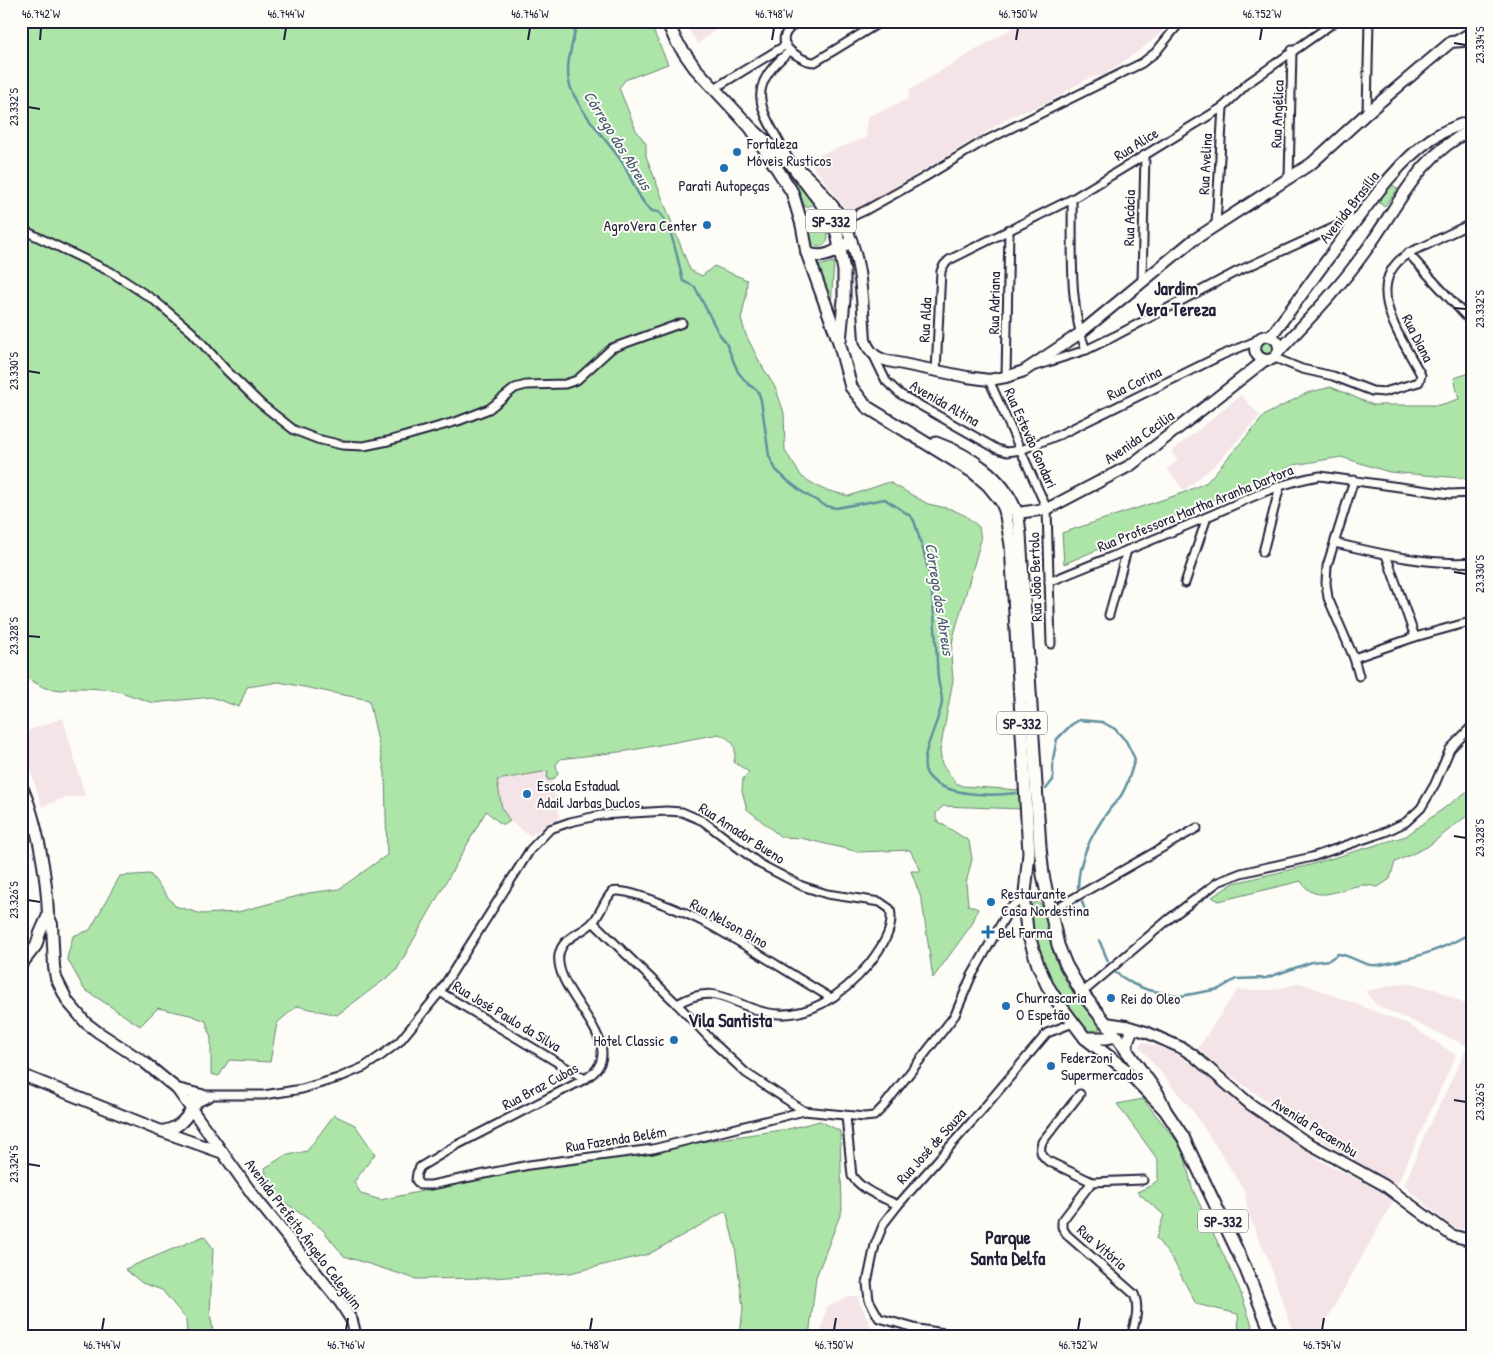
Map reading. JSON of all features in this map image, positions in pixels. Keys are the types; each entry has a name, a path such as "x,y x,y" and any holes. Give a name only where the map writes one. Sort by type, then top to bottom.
{"main road":[{"name":"SP-332","path":"667,21 676,41 695,68 751,128 791,164 821,203 828,216 836,233 844,271 839,342"},
{"name":"SP-332","path":"751,128 792,192 802,225 807,253 839,342 851,387 861,401 889,421 916,435 983,480 1005,510 1011,545 1029,854 1024,898 1027,930 1038,965 1056,1001 1073,1023 1126,1070 1165,1110 1183,1136 1245,1268 1273,1337"},
{"path":"802,225 814,217 842,218"},
{"path":"807,253 813,256 831,254 851,241"},
{"name":"SP-332","path":"916,435 943,445 988,472 1010,496 1017,513 1020,534 1040,847 1043,875 1058,945 1066,965 1082,993 1158,1094 1165,1110"},
{"path":"1024,898 1037,894 1050,906"},
{"path":"1090,1037 1102,1031 1106,1023"},
{"path":"1127,1051 1127,1042 1132,1032"},
{"path":"1090,1037 1106,1038 1116,1036"}],"street":[{"path":"799,21 785,33 784,37 788,48 806,61 815,62 882,21"},
{"path":"842,218 849,218 866,210 926,177 979,144 1142,63 1156,52 1181,21"},
{"name":"Rua Alice","path":"941,271 944,264 949,260 1072,199 1223,107 1248,83 1292,50 1336,21"},
{"path":"1367,113 1369,21"},
{"path":"1024,371 1080,334 1172,256 1216,224 1312,163 1367,113 1451,42 1473,30"},
{"path":"1451,42 1473,40"},
{"path":"715,88 788,48"},
{"path":"788,48 765,78 760,95 761,106 791,164 809,176 842,218 851,241 859,271 865,340 867,347 880,359 989,380 1006,377 1086,350 1234,273 1360,215"},
{"name":"Rua Angélica","path":"1289,179 1292,50"},
{"name":"Rua Avelina","path":"1216,224 1223,107"},
{"name":"Avenida Brasília","path":"1271,336 1360,215 1390,179 1422,146 1445,131 1473,120"},
{"path":"1277,354 1277,340 1271,336 1262,337 1258,340 1255,348 1261,359 1264,360 1277,354 1332,295 1356,265 1402,194 1426,164 1450,142 1473,129"},
{"name":"Rua Acácia","path":"1142,281 1145,155"},
{"path":"1072,199 1074,285 1080,334 1086,350"},
{"path":"1473,223 1408,254 1473,324"},
{"path":"21,229 111,272 154,300 192,332 226,370 261,404 294,430 342,446 364,446 388,441 458,421 490,409 515,388 526,385 565,384 577,380 612,348 682,323"},
{"name":"Rua Adriana","path":"1006,377 1009,229"},
{"name":"Rua Diana","path":"1277,354 1302,369 1333,376 1372,391 1384,392 1419,382 1421,375 1399,336 1386,301 1389,272 1394,264 1408,254"},
{"name":"Rua Alda","path":"936,371 941,271"},
{"name":"Rua Corina","path":"1022,450 1060,435 1222,355 1258,340"},
{"name":"Avenida Altina","path":"873,354 886,381 900,394 997,449 1007,452 1022,450"},
{"name":"Avenida Cecilia","path":"1017,513 1047,508 1131,465 1264,360"},
{"name":"Rua Estevão Gondari","path":"989,380 1047,508"},
{"name":"Rua Professora Martha Aranha Dartora","path":"1049,582 1302,478 1320,476 1450,494 1473,493"},
{"path":"1354,480 1327,566 1326,583 1328,598 1354,658 1359,676"},
{"path":"1263,552 1280,486"},
{"name":"Rua João Bertolo","path":"1047,508 1051,644"},
{"path":"1185,582 1207,517"},
{"path":"1335,543 1386,555 1456,564 1473,562"},
{"path":"1109,615 1127,550"},
{"path":"1386,555 1415,637"},
{"path":"1354,658 1415,637 1473,622"},
{"path":"1082,993 1169,919 1218,882 1241,873 1312,857 1385,832 1406,822 1422,808 1450,749 1473,725"},
{"name":"Avenida Prefeito Ângelo Celeguim","path":"21,785 28,799 40,846 48,915 52,924 52,948 56,978 68,1002 86,1023 144,1062 177,1089 280,1230 340,1302 352,1321 356,1337"},
{"name":"Rua Amador Bueno","path":"207,1095 264,1095 302,1089 338,1078 364,1067 399,1042 440,992 530,850 550,829 577,820 601,815 666,811 682,812 703,821 760,864 802,886 827,894 880,902 890,908 891,924 887,937 876,954 863,971 816,1008 798,1013 779,1014 763,1012 732,999 703,994 690,997 677,1004"},
{"path":"1050,906 1197,828"},
{"name":"Rua Nelson Bino","path":"593,922 612,892 616,890 635,893 704,922 831,998"},
{"path":"593,922 746,1073 804,1111 864,1117 874,1116 894,1094 955,1015 971,977 1010,908 1024,898"},
{"name":"Avenida Prefeito Ângelo Celeguim","path":"21,965 36,946 48,915"},
{"name":"Rua Braz Cubas","path":"431,1185 420,1185 416,1180 416,1173 420,1168 455,1146 585,1079 601,1063 602,1048 600,1040 567,985 558,966 562,945 593,922"},
{"path":"36,946 44,941 52,948"},
{"name":"Rua José Paulo da Silva","path":"440,992 585,1079"},
{"name":"Rua José de Souza","path":"918,1329 879,1318 869,1300 867,1283 870,1265 875,1245 884,1223 1047,1033 1073,1023"},
{"name":"Avenida Pacaembu","path":"1106,1023 1146,1032 1170,1042 1193,1055 1250,1104 1303,1140 1384,1185 1451,1235 1473,1241"},
{"path":"1116,1036 1132,1032 1146,1032"},
{"path":"22,1074 161,1131 223,1152"},
{"path":"177,1089 207,1095"},
{"path":"1080,1094 1042,1142 1040,1151 1042,1156 1048,1161 1092,1182 1143,1180"},
{"path":"190,1106 207,1095"},
{"path":"161,1131 174,1128 184,1121 195,1097 207,1095"},
{"name":"Rua Fazenda Belém","path":"431,1185 529,1165 653,1148 804,1111"},
{"path":"846,1116 852,1176 867,1191 898,1205"},
{"name":"Rua Vitória","path":"1092,1182 1062,1221 1062,1228 1067,1236 1134,1294 1137,1313 1131,1337"},
{"path":"905,1337 918,1329 971,1337"}],"shaded area":[{"path":"683,21 726,21 698,44"},
{"path":"1024,21 1173,21 1147,45 1104,75 1089,78 1045,104 1010,117 850,215 808,159 866,138 867,117 908,99 909,90"},
{"path":"1241,395 1260,416 1215,465 1184,490 1167,469 1178,460 1171,452"},
{"path":"63,718 85,796 64,798 42,807 21,740 21,733"},
{"name":"Escola Estadual Adail Jarbas Duclos","path":"549,770 560,818 530,836 510,821 502,809 497,780"},
{"path":"1301,983 1408,1024 1456,1055 1396,1187 1346,1157 1224,1071 1198,1048 1237,990 1270,990"},
{"path":"1404,983 1435,989 1473,1008 1473,1041 1465,1045 1376,1005 1365,991"},
{"path":"1143,1042 1170,1051 1194,1065 1263,1120 1299,1143 1321,1161 1379,1190 1393,1202 1317,1337 1295,1337 1266,1253 1248,1213 1245,1191 1195,1114 1139,1046"},
{"path":"1466,1050 1473,1054 1473,1232 1451,1226 1404,1186 1422,1141"},
{"path":"849,1296 857,1296 876,1337 823,1337 821,1330 827,1307"}],"green space":[{"path":"21,21 649,21 668,64 625,80 619,88 636,130 646,144 646,156 690,270 702,276 714,266 747,280 746,297 741,319 746,335 759,361 776,389 784,413 785,451 802,477 822,489 849,496 889,482 928,504 951,509 966,516 979,527 981,540 953,638 951,655 953,680 940,751 942,764 956,783 962,786 1019,790 1021,809 943,806 936,813 936,820 969,841 972,859 966,883 968,905 978,909 972,924 933,978 922,901 911,871 921,871 910,850 859,852 801,838 781,837 747,809 742,791 743,779 749,772 734,762 735,748 733,744 719,734 627,751 560,759 556,765 558,774 553,780 548,780 548,771 497,780 502,809 510,821 506,824 501,824 486,811 396,971 337,1015 297,1006 277,1023 270,1062 229,1060 219,1076 211,1074 211,1038 206,1021 190,1015 158,1008 140,1026 84,989 67,958 73,936 90,930 120,876 150,874 175,906 202,914 238,912 309,893 339,889 387,855 385,773 369,700 279,682 247,687 239,707 211,697 153,703 115,690 70,688 62,690 45,688 21,675"},
{"path":"772,152 804,187 816,204 805,207 799,191"},
{"path":"1390,183 1398,189 1384,207 1377,200"},
{"path":"817,222 825,225 828,235 827,242 820,247 815,246 810,240 810,227"},
{"path":"834,262 831,306 817,266"},
{"path":"1265,340 1271,340 1275,347 1271,354 1265,354 1261,350 1261,344"},
{"path":"1473,372 1473,479 1389,472 1341,457 1294,465 1064,564 1062,533 1183,493 1207,482 1265,415 1307,393 1331,387 1373,405 1440,405 1459,399 1454,378"},
{"path":"1473,787 1473,811 1427,847 1395,862 1390,879 1378,887 1357,886 1322,894 1307,889 1301,881 1219,901 1212,897 1234,883 1310,865 1406,836"},
{"path":"1037,902 1046,914 1050,941 1058,965 1069,986 1099,1025 1097,1033 1090,1033 1068,1009 1052,983 1034,938 1029,919 1032,904"},
{"path":"1143,1099 1183,1149 1192,1188 1239,1288 1256,1337 1239,1337 1238,1314 1196,1304 1173,1260 1156,1238 1164,1215 1137,1192 1158,1180 1158,1160 1117,1104"},
{"path":"334,1115 355,1125 375,1154 354,1182 361,1194 381,1200 534,1167 788,1129 820,1121 840,1131 842,1210 816,1277 809,1337 740,1337 743,1307 735,1246 726,1211 649,1254 570,1273 491,1278 416,1279 344,1256 322,1229 280,1199 268,1187 265,1168 284,1156 307,1151"},
{"path":"204,1236 213,1248 210,1313 214,1337 187,1337 186,1319 162,1290 142,1283 125,1269"}],"waterway":[{"name":"Córrego dos Abreus","path":"577,21 568,67 572,91 583,111 620,159 642,200 652,211 658,212 663,217 671,233 683,281 695,287 718,332 726,343 738,372 748,384 758,391 769,456 776,470 805,494 826,506 836,508 885,499 908,514 914,521 924,554 931,589 938,679 942,698 941,709 925,758 927,774 934,782 956,791 994,795 1016,793"},
{"name":"Córrego dos Abreus","path":"1046,789 1053,780 1053,759 1057,739 1079,720 1102,722 1115,729 1126,741 1135,759 1122,795 1103,819 1087,847 1080,867 1078,888"},
{"name":"Córrego dos Abreus","path":"1082,902 1088,918"},
{"name":"Córrego dos Abreus","path":"1116,973 1133,984 1148,990 1181,996 1219,989 1236,979 1266,978 1312,962 1329,960 1338,954 1371,965 1388,963 1437,950 1473,931"},
{"name":"Córrego dos Abreus","path":"1099,940 1108,961"}],"place":[{"name":"Fortaleza Móveis Rusticos","path":"737,152"},
{"name":"Parati Autopeças","path":"724,168"},
{"name":"AgroVera Center","path":"707,225"},
{"name":"Escola Estadual Adail Jarbas Duclos","path":"527,794"},
{"name":"Restaurante Casa Nordestina","path":"991,902"},
{"name":"Bel Farma","path":"988,932"},
{"name":"Rei do Oleo","path":"1111,998"},
{"name":"Churrascaria O Espetão","path":"1006,1006"},
{"name":"Hotel Classic","path":"674,1040"},
{"name":"Federzoni Supermercados","path":"1051,1066"}],"district":[{"name":"Jardim Vera Tereza","path":"1176,298"},
{"name":"Vila Santista","path":"730,1020"},
{"name":"Parque Santa Delfa","path":"1008,1247"}]}
